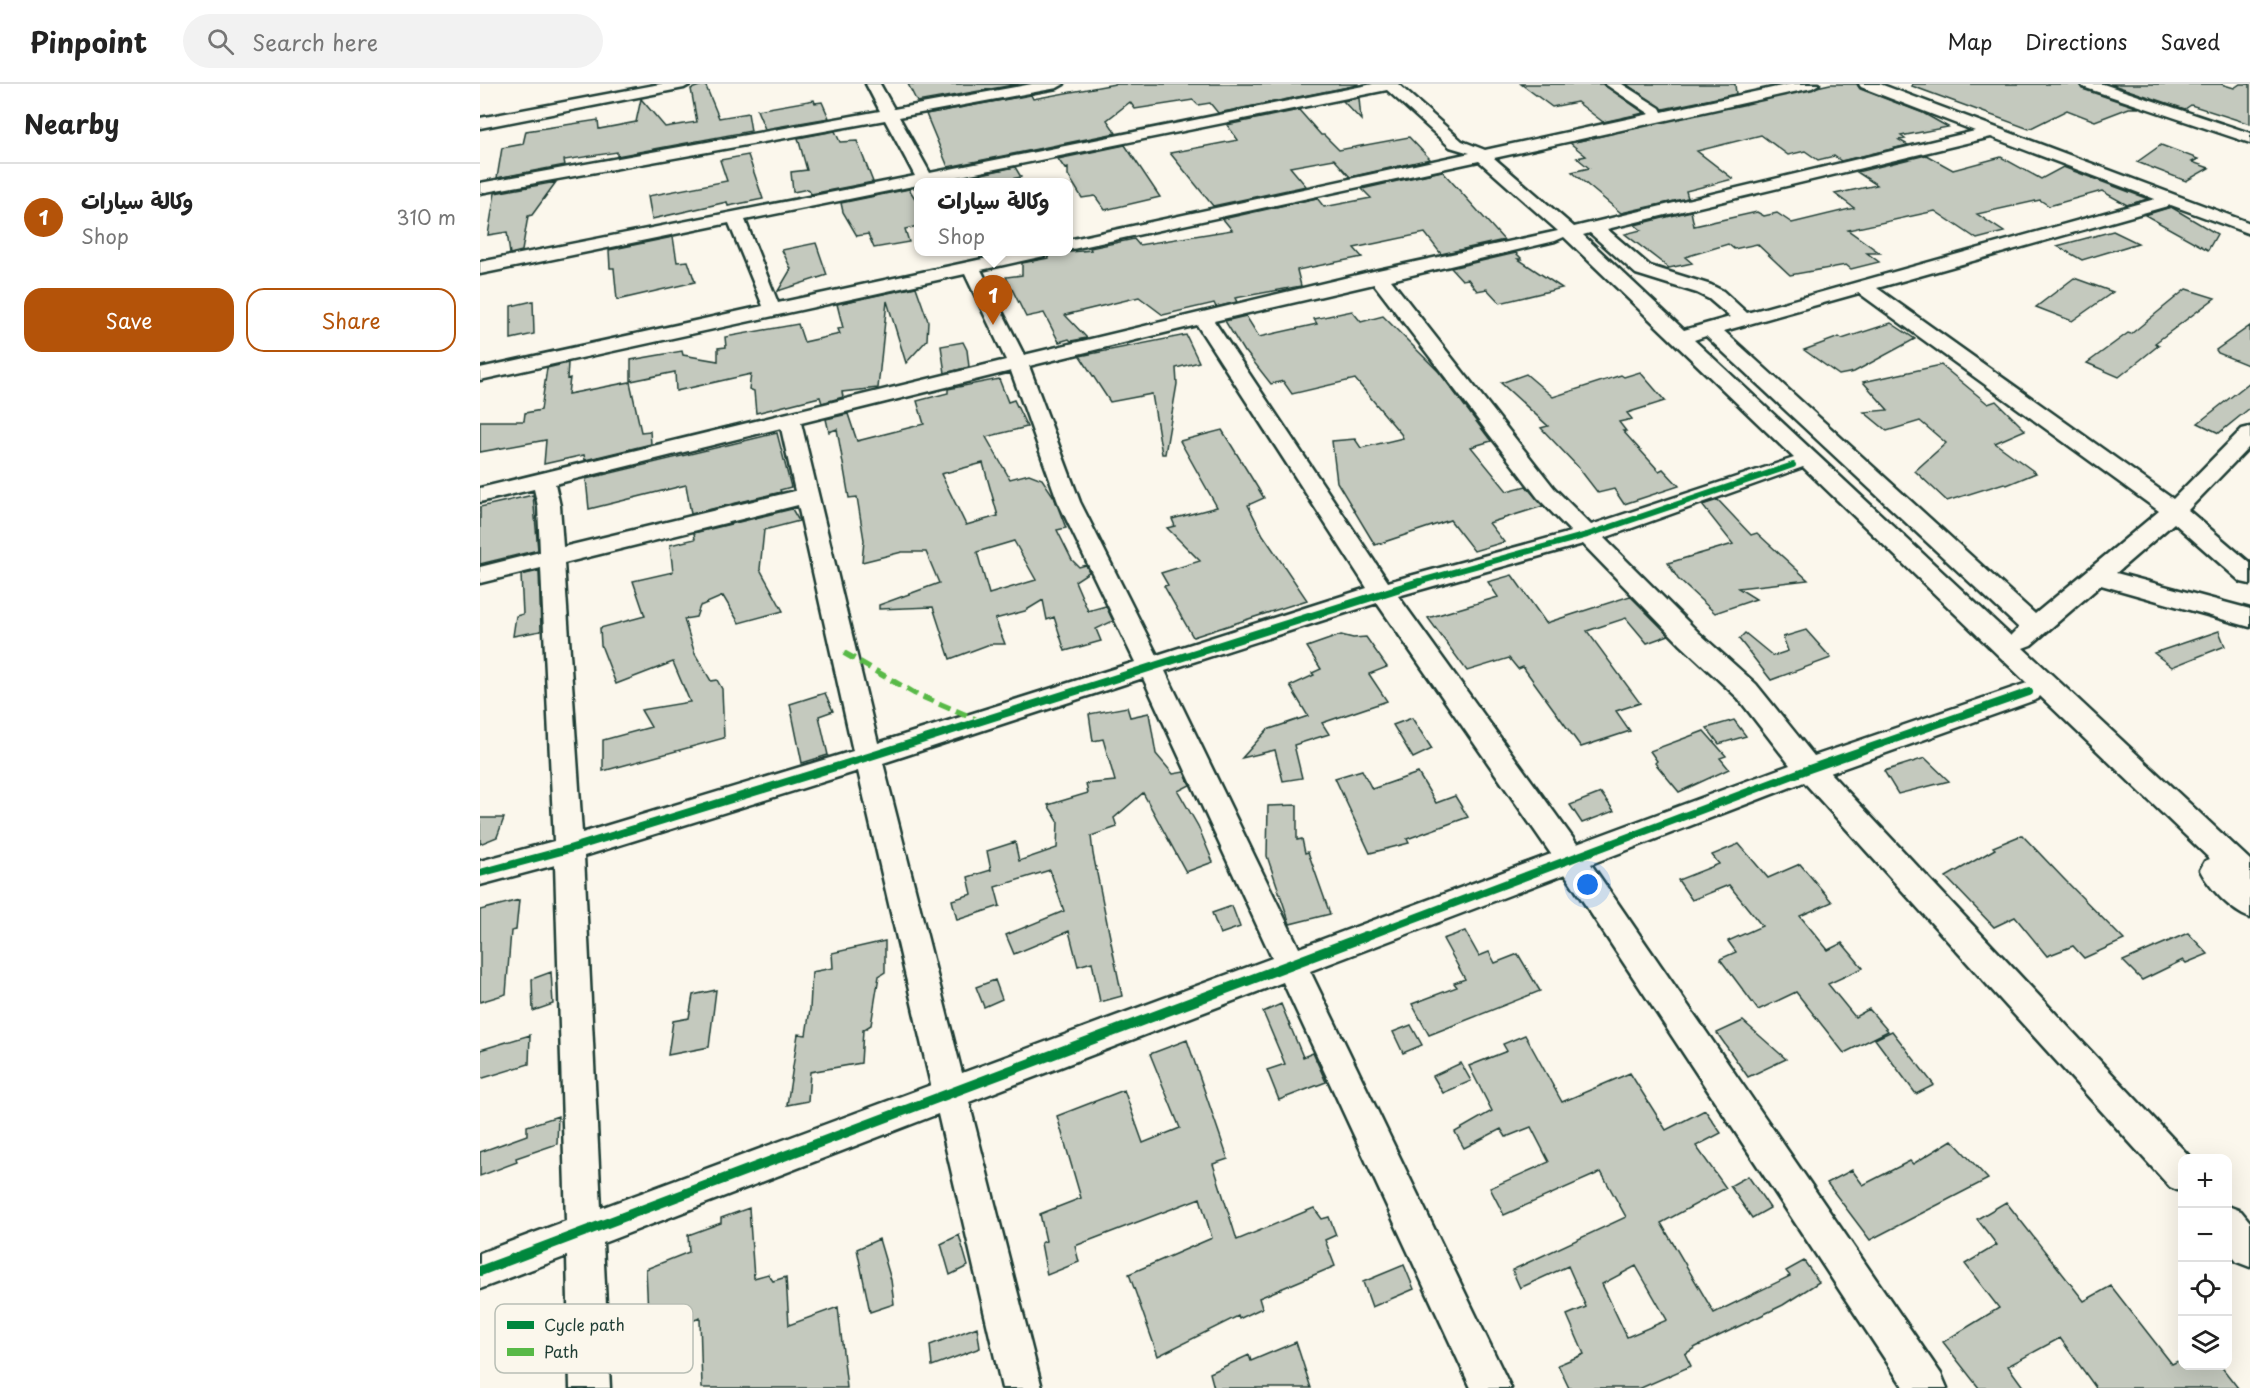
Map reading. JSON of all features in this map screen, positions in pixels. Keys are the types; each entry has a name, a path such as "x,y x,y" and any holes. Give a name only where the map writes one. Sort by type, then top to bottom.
{"street":[{"path":"480,123 684,84"},
{"path":"873,84 924,178"},
{"path":"480,188 1058,84"},
{"path":"930,178 1389,84 1563,234 1678,338 2250,879"},
{"path":"1612,84 1654,111"},
{"path":"1073,238 1782,84"},
{"path":"1073,244 1468,152 1812,84"},
{"path":"1866,84 2250,229"},
{"path":"2088,84 2250,138"},
{"path":"480,495 1202,318 1989,132"},
{"path":"480,267 914,181"},
{"path":"1678,338 2170,200"},
{"path":"736,218 769,302"},
{"path":"1593,227 1643,270 1704,289 1716,295 1744,320"},
{"path":"1563,234 1793,465 2250,904"},
{"path":"480,365 991,256"},
{"path":"480,374 1019,256"},
{"path":"970,266 1018,363 1069,502 1293,966 1491,1388"},
{"path":"1378,276 1499,436 1546,493 1690,639 1747,691 1809,769 2178,1171"},
{"path":"1863,287 2174,511 2250,576"},
{"path":"1202,318 1382,592 1571,859 1927,1388"},
{"path":"1711,330 2036,628"},
{"path":"790,419 806,496 949,1094 1023,1388"},
{"path":"2010,650 2174,511 2250,434"},
{"path":"480,873 569,849 868,757 1382,592 1587,535 1793,465"},
{"path":"543,481 549,506 569,849 588,1304"},
{"path":"480,575 806,496"},
{"path":"2097,576 2250,618"},
{"path":"480,1271 1293,966 1809,769 2029,692"},
{"path":"2232,1229 2250,1249"},
{"path":"591,1373 591,1388"}],"building":[{"path":"705,84 719,118 748,113 751,131 617,156 617,152 564,160 565,165 497,178 502,148 523,144 526,131 598,120 599,129 636,122 641,99 665,127 697,122 691,89"},
{"path":"908,84 1019,84 917,102"},
{"path":"1115,84 1358,85 1218,113 1210,103 1198,105 1193,100 1135,109 1130,102 1107,120 1116,133 948,167 926,114 1031,95 1033,99"},
{"path":"1521,84 1603,84 1644,113 1603,122 1577,102 1552,107"},
{"path":"1626,84 1735,84 1736,94 1663,109"},
{"path":"1830,84 1857,84 1860,89 1923,113 1948,127 1901,136 1905,139 1899,140 1908,145 1841,161 1834,156 1818,160 1805,151 1788,155 1761,135 1697,151 1733,179 1686,191 1688,198 1621,213 1572,172 1589,168 1577,158 1586,156 1570,143"},
{"path":"1913,84 2079,84 2082,89 2139,108 2129,108 2095,121 2067,110 2029,129 1912,86"},
{"path":"2110,84 2221,84 2234,88 2240,84 2250,84 2250,124 2191,105 2185,109"},
{"path":"1359,98 1361,120 1343,101"},
{"path":"814,100 815,103 822,102 829,118 765,129 757,110"},
{"path":"1299,110 1321,135 1324,135 1339,150 1409,137 1430,159 1350,177 1334,159 1290,167 1306,186 1213,206 1170,153 1238,140 1227,125"},
{"path":"835,131 840,142 857,141 873,182 811,194 808,189 793,192 791,172 807,170 798,138"},
{"path":"1125,145 1160,197 1105,210 1095,196 1082,198 1073,183 1073,178 1068,175 1068,168 1065,169 1058,159"},
{"path":"2161,145 2198,159 2192,162 2209,168 2186,181 2137,162"},
{"path":"748,155 763,199 728,206 727,202 652,219 648,196 727,181 720,160"},
{"path":"1926,155 1953,170 2001,157 2041,179 2063,167 2148,199 2127,205 2102,191 2049,206 2040,200 1977,214 2004,232 1977,239 1935,211 1848,230 1880,253 1867,253 1879,262 1851,269 1846,265 1790,275 1757,244 1734,249 1728,244 1685,257 1692,263 1669,268 1625,234 1641,230 1635,225 1691,211 1694,226 1757,212 1764,216 1777,213 1792,223 1854,208 1835,194 1877,185 1857,172"},
{"path":"1015,167 1021,177 1016,178 963,178"},
{"path":"1442,171 1504,240 1441,254 1425,233 1354,248 1362,257 1297,270 1301,286 1235,298 1237,302 1216,307 1214,303 1163,315 1139,297 1065,315 1087,338 1059,342 1044,313 1026,317 1006,277 1022,275 1022,263 1048,258 1048,256 1073,256 1073,252 1091,250 1090,248 1134,239 1139,245 1232,230 1223,219 1317,198 1324,207 1371,198 1362,189"},
{"path":"556,182 532,215 528,216 522,251 510,254 507,232 488,235 495,193"},
{"path":"909,189 914,197 914,227 905,229 909,242 874,248 868,234 857,236 843,212 841,203"},
{"path":"2171,207 2217,234 2208,250 2145,215"},
{"path":"2113,231 2138,243 2082,260 2057,246"},
{"path":"673,237 677,262 688,261 695,282 617,300 614,268 610,268 609,250"},
{"path":"816,243 827,275 778,291 791,269 782,250"},
{"path":"1516,253 1522,259 1518,259 1562,288 1500,303 1487,289 1477,291 1468,279 1462,280 1451,268"},
{"path":"2074,278 2113,292 2072,321 2036,307"},
{"path":"916,287 928,321 927,340 906,363 887,301 878,388 842,392 843,397 822,403 820,397 756,413 754,391 749,389 751,374 676,391 675,372 631,381 631,360 682,351 683,355 718,361 718,348 726,347 725,337 798,324 804,342 840,334 838,329 843,328 837,304"},
{"path":"2186,289 2215,298 2155,343 2159,345 2119,377 2087,363 2128,333 2131,334"},
{"path":"533,301 534,334 511,339 511,306"},
{"path":"1352,311 1361,322 1383,316 1439,372 1491,441 1471,447 1507,491 1526,486 1543,506 1489,523 1504,542 1474,551 1450,520 1375,545 1337,482 1332,441 1355,439 1361,448 1403,438 1401,434 1355,379 1292,394 1283,381 1271,384 1244,352 1225,321 1246,316 1259,337 1317,324 1314,319"},
{"path":"1891,323 1915,339 1854,372 1839,375 1804,350 1839,337 1842,339"},
{"path":"2250,326 2250,366 2218,353 2216,350"},
{"path":"1186,335 1199,362 1176,368 1177,384 1165,454 1162,454 1152,394 1110,402 1080,356"},
{"path":"963,342 967,350 969,367 945,373 941,346"},
{"path":"568,363 567,379 570,378 568,394 630,382 641,432 650,431 651,444 585,460 584,455 544,464 546,440 480,452 480,421 524,421 525,413 541,410 547,368"},
{"path":"1941,365 1988,404 1996,401 2025,430 1995,443 2036,473 2007,485 2004,483 1947,501 1915,471 1946,443 1920,421 1887,431 1864,412 1888,410 1863,382"},
{"path":"1640,372 1665,401 1627,413 1632,419 1619,422 1626,431 1623,431 1659,471 1663,469 1679,486 1624,504 1614,489 1598,493 1578,467 1541,428 1548,426 1501,383 1526,374 1553,397 1621,375 1624,377"},
{"path":"999,379 1008,402 1014,400 1027,427 986,437 1010,479 1029,474 1042,479 1054,497 1066,528 1057,530 1072,560 1079,567 1086,565 1089,572 1075,581 1088,611 1106,606 1113,621 1096,629 1101,641 1065,651 1054,617 1047,620 1043,600 1025,611 995,619 1005,644 990,644 950,659 933,607 879,609 879,605 939,583 926,552 902,552 862,562 864,540 857,497 849,498 837,429 829,432 826,419 848,414 857,441 924,424 917,401 948,393 948,389","holes":["983,463 998,516 966,525 941,474","1014,541 1036,580 989,594 977,552"]},
{"path":"2250,382 2250,408 2219,433 2198,423"},
{"path":"1222,430 1264,498 1248,505 1263,535 1307,600 1193,637 1164,586 1168,585 1161,573 1200,561 1167,528 1175,526 1172,519 1217,507 1180,441"},
{"path":"777,433 791,487 780,490 781,492 691,514 686,485 589,509 586,479"},
{"path":"533,495 538,550 480,564 480,507"},
{"path":"1718,500 1751,535 1757,533 1808,580 1738,588 1756,599 1715,613 1678,579 1668,563 1733,544 1702,505"},
{"path":"792,509 799,521 764,530 760,569 783,611 739,623 723,596 700,606 696,617 684,619 695,654 711,681 717,680 722,689 724,738 603,771 603,740 651,727 641,710 690,702 673,662 616,684 601,645 600,628 645,616 633,581 673,572 670,545 695,539 694,533"},
{"path":"539,571 541,631 513,636 516,616 523,614 521,575"},
{"path":"1512,575 1546,623 1630,596 1669,635 1647,643 1626,618 1587,631 1640,703 1616,711 1630,731 1581,747 1523,667 1518,669 1509,658 1467,671 1428,618 1498,597 1488,582"},
{"path":"1806,630 1831,658 1771,680 1739,639 1745,633 1773,656 1788,651 1783,637"},
{"path":"2219,631 2225,646 2172,667 2154,653"},
{"path":"1341,635 1353,638 1366,637 1387,667 1369,674 1387,701 1322,723 1329,734 1294,745 1302,778 1283,781 1275,750 1242,758 1267,730 1308,716 1290,686 1314,675 1312,673 1321,669 1307,647"},
{"path":"825,693 833,711 819,716 828,755 802,763 790,704"},
{"path":"1127,707 1130,717 1149,713 1156,754 1173,774 1184,772 1190,785 1178,791 1198,826 1213,862 1186,872 1143,793 1114,818 1117,827 1091,836 1122,996 1100,1002 1092,962 1078,966 1069,931 1014,954 1006,935 1064,911 1050,870 995,887 1000,906 957,920 952,900 972,894 968,877 991,870 987,851 1015,842 1019,861 1057,848 1058,821 1048,805 1088,793 1086,784 1115,781 1103,739 1093,741 1089,714"},
{"path":"1412,718 1432,749 1413,758 1393,725"},
{"path":"1734,720 1746,736 1719,744 1707,728"},
{"path":"1704,731 1726,756 1720,758 1729,769 1679,792 1655,763 1657,761 1650,751"},
{"path":"1925,758 1949,781 1898,794 1884,771"},
{"path":"1362,770 1372,789 1418,773 1436,803 1455,796 1468,817 1407,839 1409,843 1370,853 1335,778"},
{"path":"1601,793 1614,811 1582,823 1570,805"},
{"path":"1297,805 1297,840 1302,839 1305,853 1308,852 1330,914 1290,924 1267,856 1268,806"},
{"path":"480,818 504,818 497,837 480,844"},
{"path":"2022,835 2124,940 2084,958 2073,946 2047,956 2015,917 1994,927 1946,877 1995,849 1993,847"},
{"path":"1739,844 1768,878 1800,864 1832,902 1800,916 1828,950 1842,943 1863,968 1828,984 1855,1017 1869,1009 1888,1031 1844,1053 1796,992 1758,1010 1720,959 1736,952 1728,941 1762,926 1729,885 1692,900 1678,880 1719,864 1712,855"},
{"path":"519,900 516,930 511,931 506,994 480,1002 480,910"},
{"path":"1232,906 1240,927 1220,934 1212,913"},
{"path":"1465,931 1479,956 1489,952 1495,963 1518,954 1540,991 1429,1035 1412,1004 1457,987 1454,983 1465,979 1443,939"},
{"path":"2188,933 2208,954 2186,963 2183,960 2142,980 2123,961"},
{"path":"885,941 885,972 879,976 871,1025 863,1030 861,1063 810,1072 808,1101 787,1105 798,1034 806,1035 812,972 833,968 832,953"},
{"path":"551,972 553,1004 533,1011 532,979"},
{"path":"995,980 1002,999 984,1007 976,987"},
{"path":"716,990 709,1047 668,1055 673,1021 689,1018 693,995"},
{"path":"1281,1004 1303,1057 1313,1053 1326,1082 1279,1100 1267,1070 1285,1064 1263,1012"},
{"path":"1743,1021 1786,1059 1748,1077 1717,1033"},
{"path":"1411,1025 1422,1045 1403,1053 1393,1032"},
{"path":"1892,1031 1934,1085 1916,1094 1875,1039"},
{"path":"530,1035 529,1064 480,1079 480,1050"},
{"path":"1525,1035 1562,1102 1630,1073 1666,1130 1705,1110 1721,1133 1696,1146 1726,1188 1661,1223 1714,1313 1790,1276 1786,1271 1804,1261 1819,1282 1783,1305 1696,1347 1685,1354 1691,1366 1641,1388 1569,1388 1558,1365 1584,1354 1567,1315 1586,1307 1568,1266 1520,1288 1512,1270 1626,1217 1601,1172 1504,1215 1490,1188 1549,1162 1531,1127 1506,1137 1501,1129 1464,1148 1455,1132 1492,1111 1469,1066 1507,1051 1503,1044","holes":["1636,1266 1667,1320 1627,1337 1602,1284"]},
{"path":"1187,1040 1228,1159 1213,1164 1237,1240 1314,1208 1322,1219 1329,1217 1336,1235 1325,1240 1335,1266 1259,1298 1262,1308 1239,1319 1238,1316 1158,1356 1129,1274 1212,1238 1200,1198 1075,1246 1079,1262 1047,1275 1041,1243 1046,1241 1040,1214 1081,1198 1057,1116 1124,1090 1143,1143 1180,1128 1150,1054"},
{"path":"1461,1063 1471,1081 1443,1093 1433,1076"},
{"path":"558,1116 557,1144 516,1158 517,1162 480,1176 480,1152 527,1135 527,1126"},
{"path":"1952,1140 1988,1179 1870,1240 1827,1183 1852,1170 1863,1185 1910,1161 1913,1164"},
{"path":"1748,1176 1770,1208 1752,1218 1730,1186"},
{"path":"2006,1202 2084,1301 2111,1286 2172,1364 2178,1361 2178,1370 2224,1370 2238,1388 2096,1388 2060,1338 2008,1366 2024,1388 1979,1388 1943,1342 1999,1308 1965,1264 1997,1245 1977,1219"},
{"path":"749,1208 754,1278 768,1274 773,1281 786,1277 789,1325 838,1307 847,1388 702,1388 700,1318 693,1320 693,1304 648,1304 646,1269 689,1252 688,1235 721,1223 721,1218"},
{"path":"959,1235 968,1266 950,1275 941,1244"},
{"path":"879,1239 891,1280 894,1304 870,1312 857,1249"},
{"path":"1404,1265 1414,1289 1372,1307 1363,1282"},
{"path":"977,1327 980,1348 932,1366 930,1345"},
{"path":"1296,1342 1311,1388 1214,1388 1210,1373 1249,1355 1251,1361"}],"marked path":[{"path":"844,653 914,693 977,720"}],"cycle path":[{"path":"480,873 569,849 868,757 1382,592 1587,535 1793,465"},
{"path":"480,1271 1809,769 2029,692"}],"place":[{"name":"وكالة سيارات","path":"993,325"}]}
